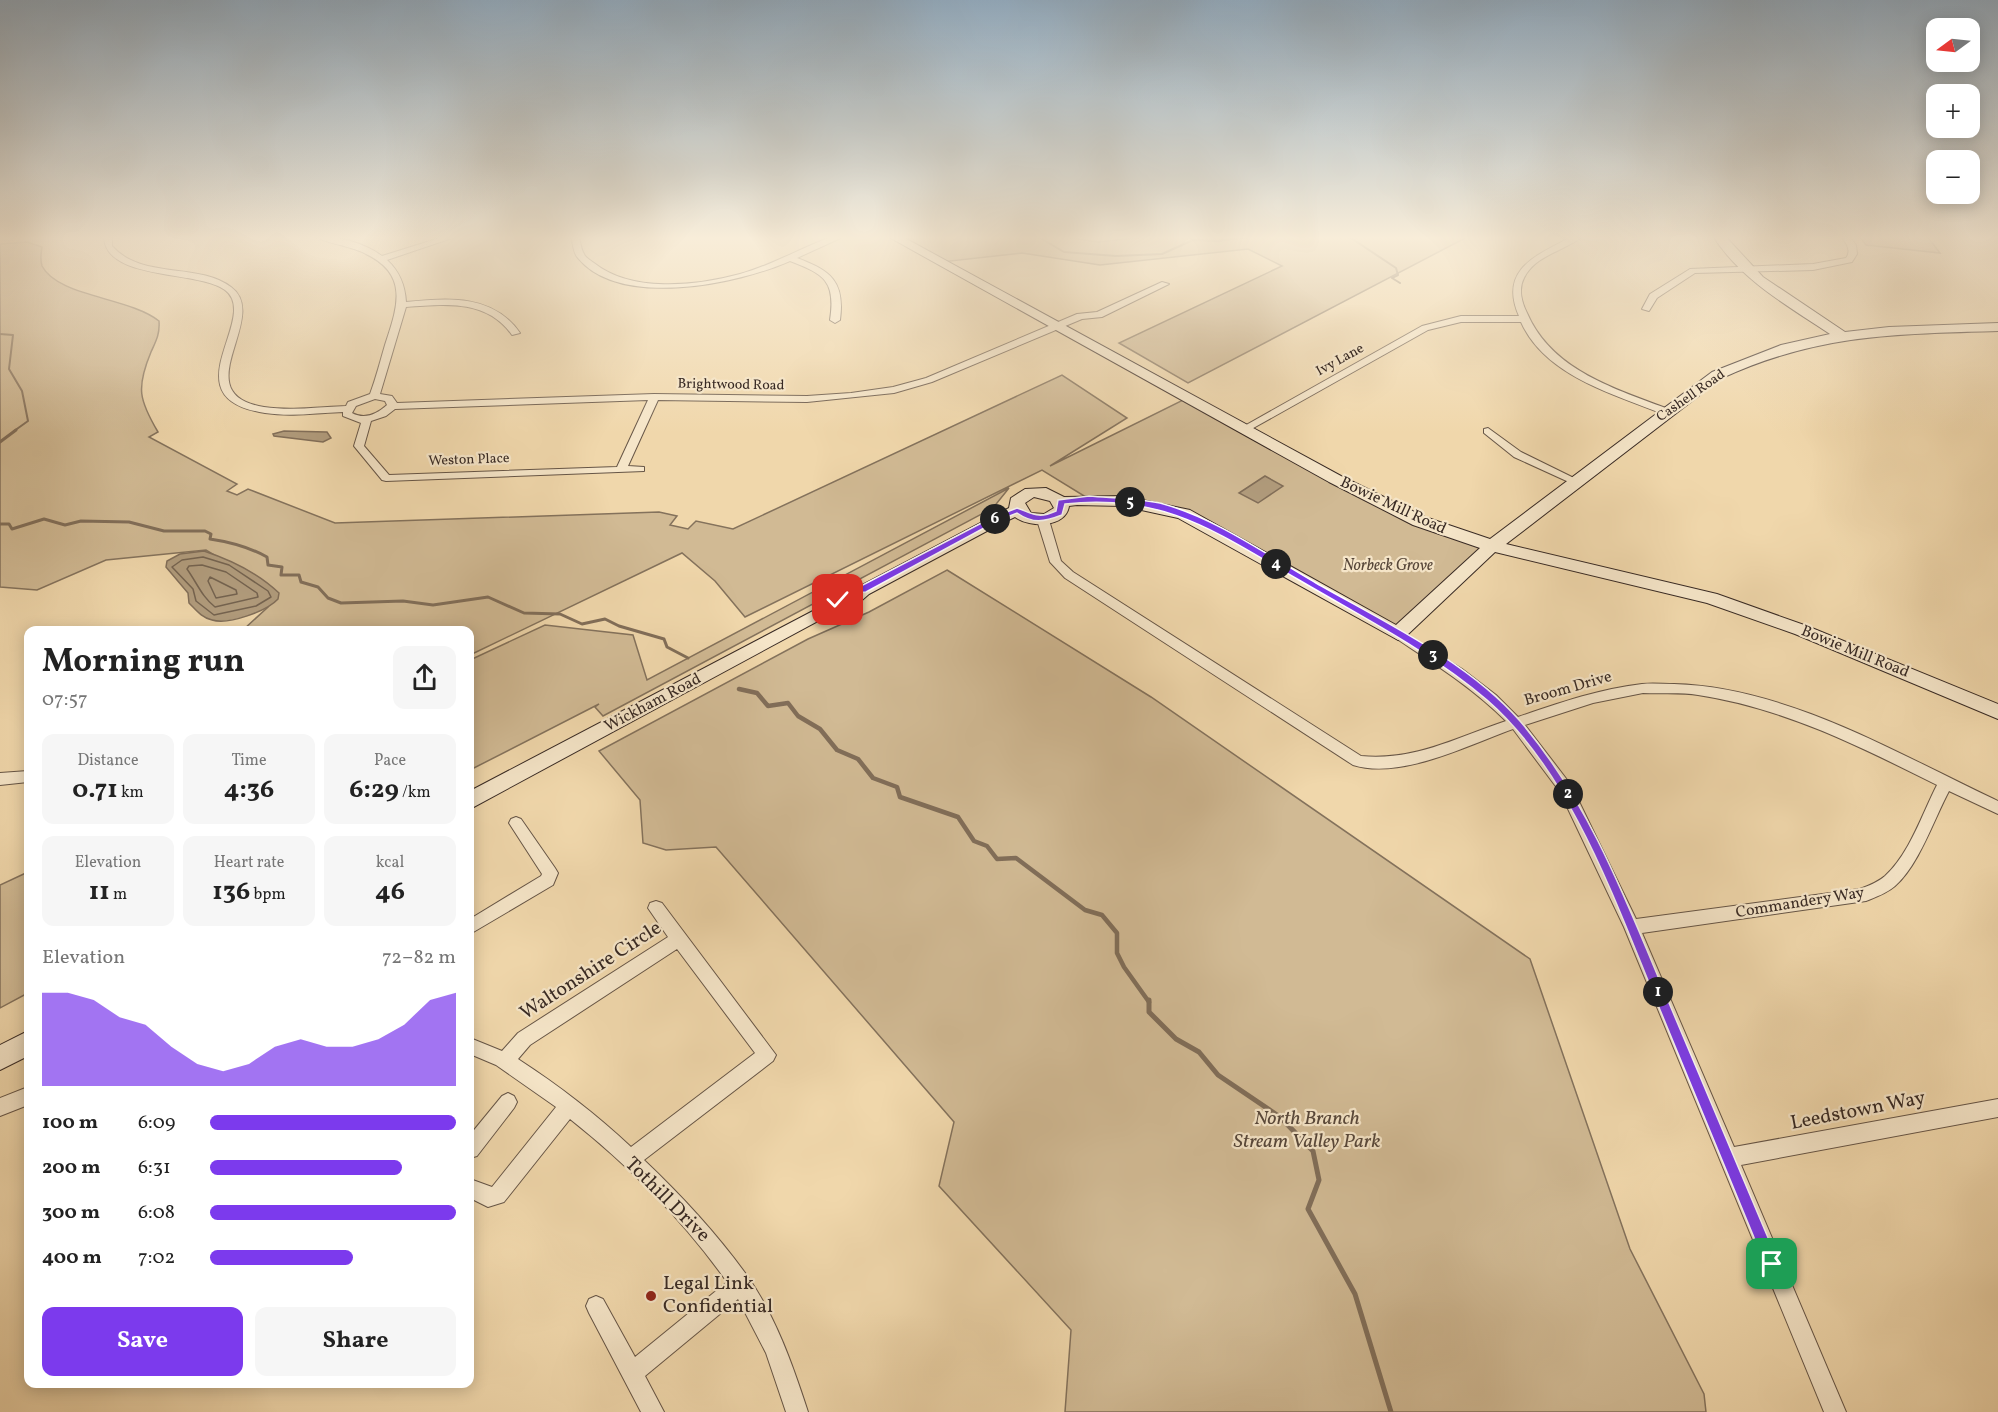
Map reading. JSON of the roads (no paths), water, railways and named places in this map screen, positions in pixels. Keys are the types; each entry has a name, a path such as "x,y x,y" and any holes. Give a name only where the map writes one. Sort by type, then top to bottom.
{"street":[{"path":"237,302 236,321 223,380 227,391 235,401 268,410 347,409 357,401 374,396 387,398 392,402 392,406 385,413 367,419 351,418 347,414 347,409"},
{"path":"374,396 402,302"},
{"path":"402,305 439,302 465,304 510,321 515,333"},
{"path":"835,320 839,302"},
{"name":"Bowie Mill Road","path":"1013,302 1409,517 1492,546 1711,598 1801,630 1998,712"},
{"name":"Brightwood Road","path":"392,406 654,397 807,399 894,390 974,362 1080,316 1098,315 1126,302"},
{"path":"1519,302 1523,319 1542,347 1563,364 1603,385 1667,412"},
{"path":"1646,309 1650,302"},
{"path":"1792,302 1841,335"},
{"name":"Ivy Lane","path":"1244,429 1425,328 1461,319 1523,319"},
{"name":"Cashell Road","path":"1398,634 1492,546 1717,375 1749,359 1792,344 1841,335 1887,330 1998,327"},
{"path":"621,470 654,397"},
{"name":"Weston Place","path":"367,419 359,446 386,478 640,469"},
{"path":"1488,431 1497,442 1513,452 1575,481"},
{"path":"1031,492 1052,495 1061,502 1062,508 1059,513 1043,520 1030,519 1017,510 1017,501 1031,492"},
{"path":"1061,502 1089,499 1123,501 1159,506 1184,514 1398,634 1476,686 1516,723 1566,789 1632,927 1835,1412"},
{"name":"Wickham Road","path":"474,799 836,604 855,597 863,590 1017,510"},
{"name":"Broom Drive","path":"1043,520 1056,562 1069,575 1358,761 1400,762 1595,697 1622,691 1649,688 1715,692 1757,701 1795,714 1998,808"},
{"path":"1370,618 1390,621 1417,616"},
{"path":"0,779 24,777"},
{"name":"Commandery Way","path":"1632,927 1860,896 1879,888 1892,880 1901,866 1945,784"},
{"path":"474,925 548,880 550,873 516,823"},
{"path":"656,908 679,939"},
{"name":"Waltonshire Circle","path":"504,1062 524,1039 679,939 767,1055 629,1160"},
{"path":"0,1058 24,1045"},
{"name":"Tothill Drive","path":"474,1048 535,1079 661,1190 712,1245 741,1284 775,1348 797,1412"},
{"path":"0,1107 24,1098"},
{"path":"474,1144 508,1102"},
{"path":"474,1190 488,1197 497,1195 568,1107"},
{"name":"Leedstown Way","path":"1727,1158 1998,1108"},
{"path":"634,1372 741,1284"},
{"path":"596,1306 634,1372 653,1412"}],"water":[{"path":"284,431 327,432 331,438 323,442 274,436 273,434"},
{"path":"1265,476 1283,486 1258,503 1239,493"},
{"path":"204,551 253,573 279,593 278,599 265,608 237,619 219,621 202,616 189,603 188,593 166,567 167,561 180,554"}],"waterway":[{"path":"0,334 13,335 9,369 22,391 28,421 14,431"},
{"path":"0,442 16,430"},
{"path":"0,524 9,524 12,529 44,519 65,525 81,521 129,522 164,531 205,531 211,534 210,539 239,545 267,557 268,565 282,567 281,575 299,575 301,582 318,587 328,598 341,603 403,601 433,605 488,597 524,613 560,614 582,624 605,619 619,626 664,639 667,647 688,658"},
{"path":"739,689 757,693 768,706 788,703 798,716 820,729 837,750 858,759 873,778 897,787 900,797 958,817 974,841 987,846 997,859 1016,858 1085,910 1102,915 1117,933 1117,953 1124,967 1149,1002"},
{"path":"1149,1002 1149,1012 1176,1039 1199,1052 1218,1075 1280,1117 1313,1151 1319,1180 1308,1209 1355,1294 1391,1412"}],"place":[{"name":"Legal Link Confidential","path":"651,1296"}],"park label":[{"name":"Norbeck Grove","path":"1388,566"},
{"name":"North Branch Stream Valley Park","path":"1307,1130"}]}
